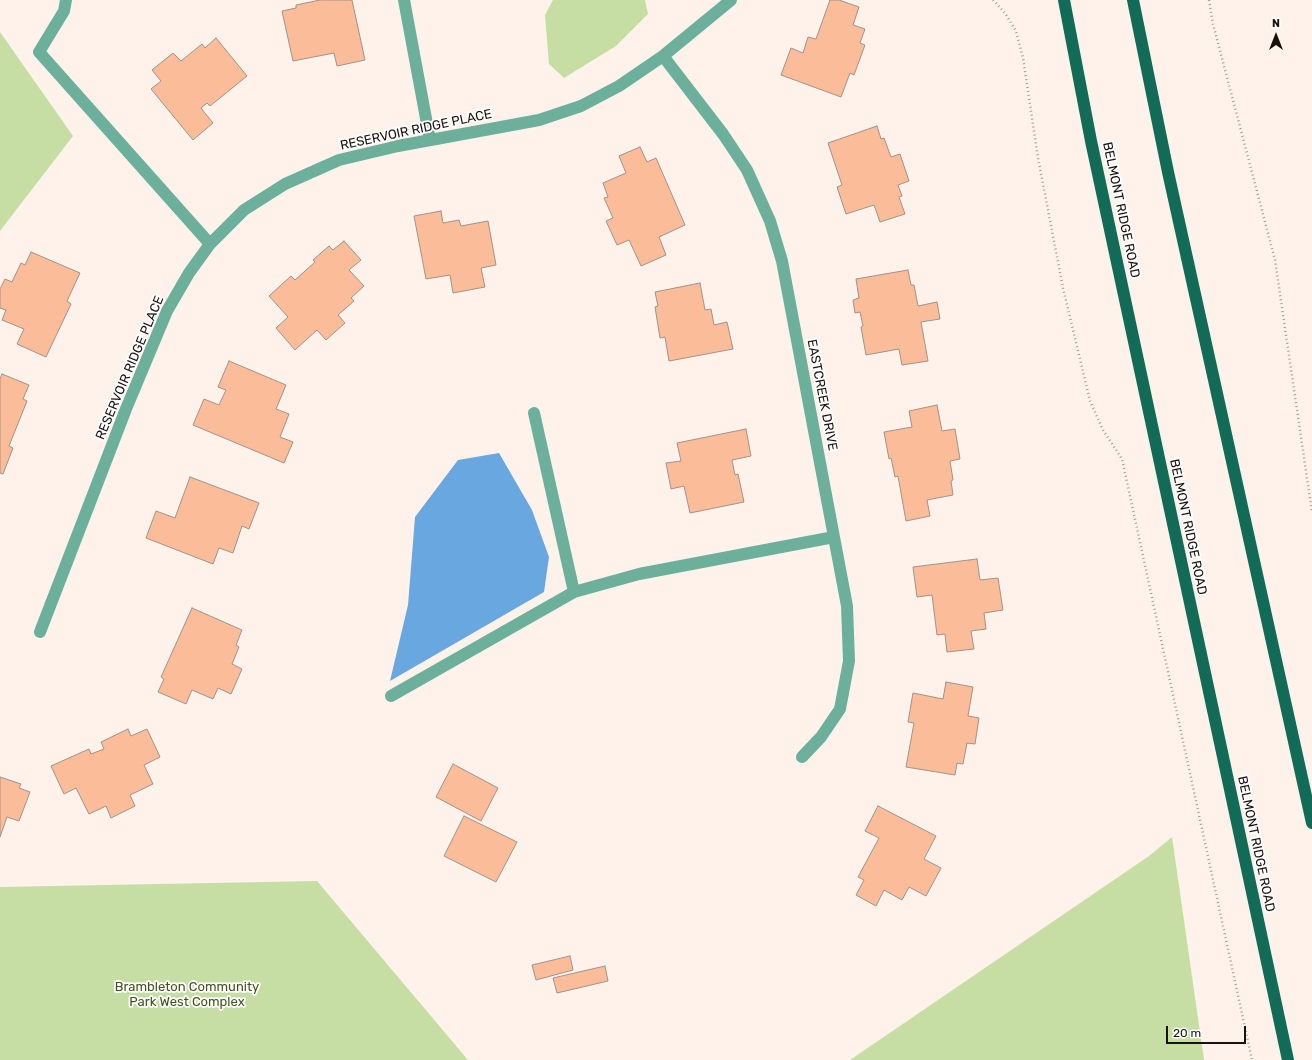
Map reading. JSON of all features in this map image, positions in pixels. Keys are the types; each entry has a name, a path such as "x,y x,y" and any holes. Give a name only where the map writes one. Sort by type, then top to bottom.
{"main road":[{"name":"BELMONT RIDGE ROAD","path":"1064,0 1091,142 1288,1060"},
{"path":"1133,0 1172,187 1312,823"}],"street":[{"path":"66,0 64,11 39,52 210,244"},
{"path":"404,0 430,140"},
{"name":"RESERVOIR RIDGE PLACE","path":"40,632 126,409 167,311 189,273 210,244 244,210 285,184 339,160 430,140 539,120 581,106 620,86 663,56 731,0"},
{"name":"EASTCREEK DRIVE","path":"663,56 723,134 747,170 770,221 782,262 847,606 849,661 840,709 821,737 802,757"},
{"path":"534,413 574,592"},
{"path":"391,696 574,592 639,574 834,537"}],"path":[{"path":"993,0 1005,13 1016,31 1024,58 1038,158 1062,280 1090,401 1103,430 1122,459 1252,1060"},
{"path":"1209,0 1213,24 1275,260 1312,512"}],"green space":[{"path":"553,0 645,0 648,14 616,46 564,78 549,64 545,15"},
{"path":"0,32 73,136 0,231"},
{"path":"1172,837 1204,1060 850,1060 1149,856"},
{"name":"Brambleton Community Park West Complex","path":"317,881 468,1060 0,1060 0,887"}],"water":[{"path":"499,453 532,510 549,557 544,592 390,681 408,605 415,517 458,460"}],"building":[{"path":"320,0 352,0 365,60 337,66 334,53 293,61 282,11 296,8 296,5"},
{"path":"830,0 839,0 859,7 853,25 865,29 860,43 865,45 854,75 850,73 841,97 781,75 791,48 803,53 808,37 816,39"},
{"path":"216,38 247,76 210,106 207,103 201,108 213,123 193,140 151,89 161,81 152,70 173,53 181,61 202,44 205,48"},
{"path":"877,126 881,139 884,138 891,157 900,154 909,181 898,185 902,196 899,197 905,214 880,222 874,205 846,214 837,187 842,185 828,143"},
{"path":"640,147 647,162 656,158 685,225 659,237 666,255 641,266 629,240 617,245 606,221 613,218 604,198 608,197 603,183 626,173 619,156"},
{"path":"441,211 443,223 459,220 461,226 488,221 496,265 481,268 485,287 453,293 450,275 426,279 414,216"},
{"path":"344,241 361,260 349,270 364,286 351,298 354,301 338,315 345,323 326,340 317,330 295,350 276,328 288,317 269,296 291,276 295,280 315,262 313,260 329,246 333,250"},
{"path":"31,252 80,273 67,301 71,304 46,357 17,344 24,329 2,320 6,310 0,308 0,289 5,279 12,282 21,263 25,265"},
{"path":"908,270 911,285 914,285 918,306 937,302 940,319 921,322 928,361 902,365 899,349 866,355 860,312 855,313 853,300 859,298 856,279"},
{"path":"700,283 705,310 711,309 714,325 727,322 733,349 669,361 665,337 660,338 655,307 658,306 655,292"},
{"path":"229,361 286,385 276,409 289,414 280,437 293,442 284,463 193,425 204,399 219,405 226,390 218,387"},
{"path":"2,374 29,385 23,399 27,401 9,446 13,448 3,474 0,473 0,379"},
{"path":"937,405 942,431 955,429 960,459 950,461 953,480 951,481 953,495 927,500 930,516 906,521 898,476 895,477 891,458 889,459 884,432 912,427 909,411"},
{"path":"746,429 751,456 732,460 735,475 738,474 744,502 690,513 684,486 671,489 666,463 681,461 677,443"},
{"path":"190,477 259,503 249,529 242,526 233,553 219,548 213,564 146,538 156,511 175,518"},
{"path":"977,559 980,580 998,578 1003,610 984,613 986,629 971,631 974,649 947,652 945,634 937,635 932,595 917,597 913,567"},
{"path":"192,608 242,630 236,645 239,647 232,664 242,669 231,694 218,688 213,699 192,690 186,704 158,692 164,679 161,677"},
{"path":"946,682 973,687 968,716 979,718 975,744 967,743 963,764 957,763 955,775 906,767 914,723 908,722 913,693 943,699"},
{"path":"128,729 131,736 147,729 160,757 144,765 153,784 130,795 135,806 111,818 106,806 89,814 76,788 64,794 51,766 89,749 91,754 104,749 101,742"},
{"path":"453,764 498,788 481,821 436,797"},
{"path":"0,777 21,784 19,788 30,792 19,821 7,817 0,837"},
{"path":"878,806 936,836 924,859 941,868 926,896 909,887 902,900 884,890 876,906 856,895 864,880 858,877 879,838 865,831"},
{"path":"464,816 517,842 496,882 444,856"},
{"path":"570,956 573,970 536,980 532,965"},
{"path":"605,966 608,981 557,993 553,978"}]}
